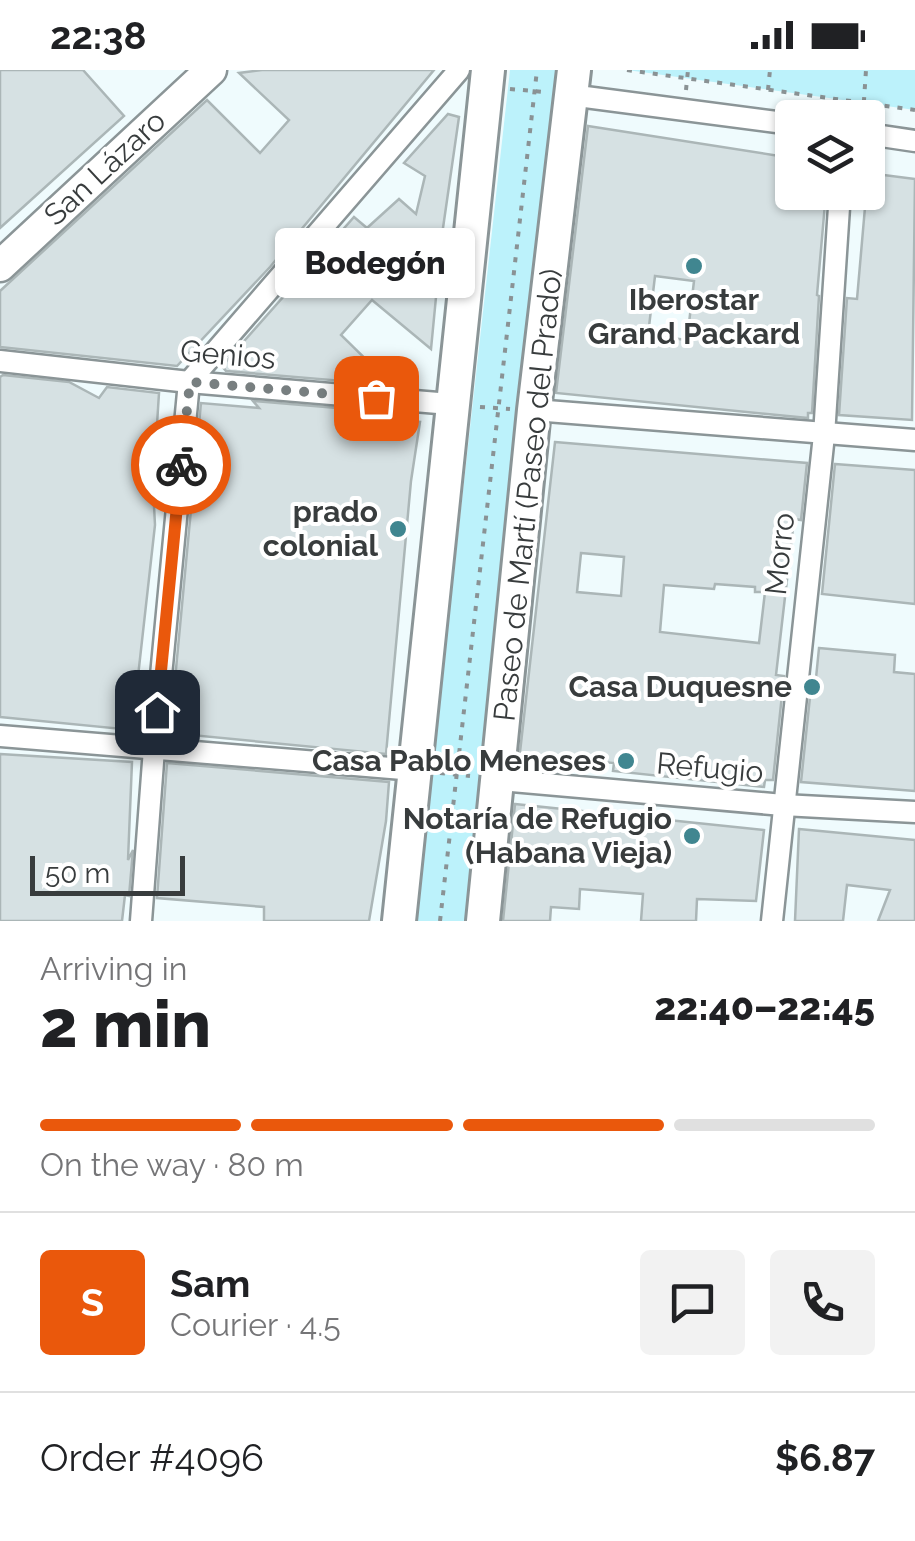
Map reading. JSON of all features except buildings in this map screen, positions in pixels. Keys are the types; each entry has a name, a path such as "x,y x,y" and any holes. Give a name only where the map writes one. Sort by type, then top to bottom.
{"main road":[{"name":"San Lázaro","path":"0,266 192,76"},
{"path":"398,921 450,404 478,76"},
{"name":"Paseo de Martí (Paseo del Prado)","path":"483,921 534,410 572,82"}],"street":[{"path":"141,921 190,382 478,76"},
{"path":"572,82 775,121"},
{"path":"885,137 915,141"},
{"name":"Morro","path":"772,921 824,435 839,210"},
{"name":"Genios","path":"0,361 450,404"},
{"path":"534,410 915,440"},
{"path":"0,736 415,770"},
{"name":"Refugio","path":"499,780 783,805 915,812"}],"path":[{"path":"440,921 537,70"},
{"path":"627,70 842,100"},
{"path":"768,90 770,70"},
{"path":"864,100 866,70"},
{"path":"478,76 534,91 572,82"},
{"path":"885,106 915,110"},
{"path":"450,404 534,410"},
{"path":"415,770 499,780"}],"shaded area":[{"path":"510,70 562,70 468,921 415,921"},
{"path":"627,70 915,70 915,110 885,106 885,100 843,100"}],"way so far":[{"path":"181,465 190,382 376,398"}],"place":[{"name":"Iberostar Grand Packard","path":"694,266"},
{"name":"Bodegón","path":"376,398"},
{"name":"prado colonial","path":"398,529"},
{"name":"Casa Duquesne","path":"812,687"},
{"name":"Casa Pablo Meneses","path":"626,761"},
{"name":"Notaría de Refugio (Habana Vieja)","path":"692,836"}],"route":[{"path":"157,712 181,465"}]}
